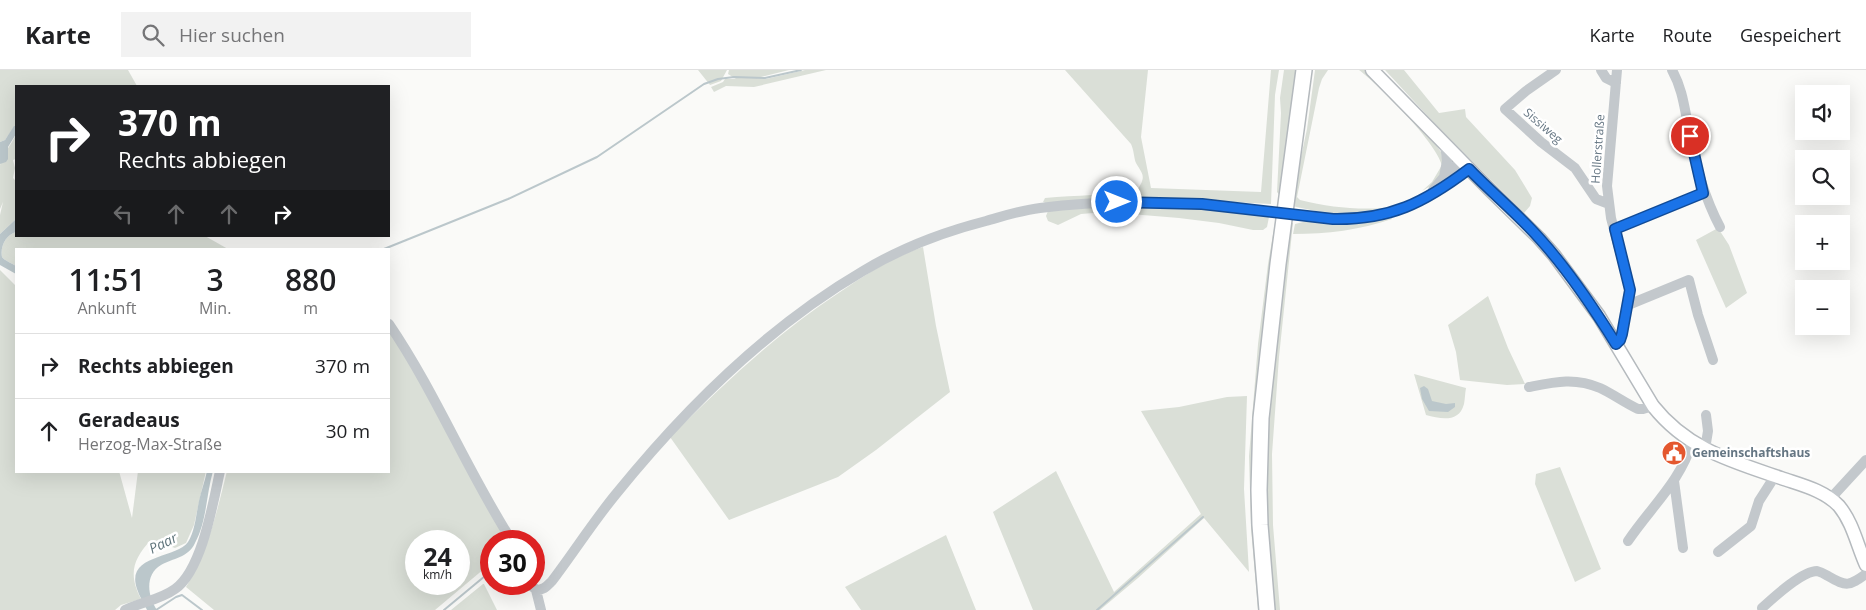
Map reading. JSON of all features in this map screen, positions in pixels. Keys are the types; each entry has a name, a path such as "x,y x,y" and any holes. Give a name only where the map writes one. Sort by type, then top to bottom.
{"highway":[{"path":"1268,610 1262,561 1260,508 1261,418 1277,271 1304,70"}],"main road":[{"path":"1372,70 1554,255 1591,304 1653,406 1674,430 1704,449 1806,486 1831,498 1845,514 1863,546 1866,565"}],"street":[{"name":"Sissiweg","path":"1556,70 1526,90 1505,109 1540,142 1575,168 1596,199 1609,204"},
{"path":"1601,70 1606,78 1616,83"},
{"name":"Hollerstraße","path":"1616,344 1622,334 1630,290 1609,204 1608,166 1617,70"},
{"path":"1672,70 1684,98 1688,126 1703,193 1720,227"},
{"path":"1444,177 1447,161 1445,144"},
{"path":"1426,198 1444,177 1465,165"},
{"path":"545,587 552,581 625,483 683,418 726,376 776,332 863,271 894,254 960,228 1018,212 1086,203 1132,201 1202,204 1333,219 1371,217 1403,209 1426,198 1451,182 1465,165"},
{"path":"1615,229 1703,193"},
{"path":"1628,305 1689,280 1713,360"},
{"path":"390,326 427,386 505,530"},
{"path":"1528,387 1556,381 1580,381 1602,388 1638,409 1653,406"},
{"path":"1704,449 1708,431 1706,414"},
{"path":"1628,541 1674,481 1688,455 1692,442"},
{"path":"1831,498 1866,460"},
{"path":"129,608 157,598 177,588 185,580 196,560 208,523 220,473"},
{"path":"1718,552 1750,526 1759,500 1775,476"},
{"path":"1674,481 1683,548"},
{"path":"1762,608 1792,584 1814,572 1819,571 1843,584 1848,584 1866,574"},
{"path":"536,595 541,610"}],"shaded area":[{"path":"0,70 128,70 136,85 15,85 15,126 5,140 0,142"},
{"path":"698,70 727,70 721,81 710,85"},
{"path":"729,70 789,70 757,78 766,79 805,70 826,70 754,87 726,86 714,92 711,87 723,82 725,79 736,79 728,74"},
{"path":"1065,70 1148,70 1141,137 1151,188 1261,192 1271,70 1279,70 1275,95 1271,204 1131,197 1043,202 1045,198 1104,194 1138,189 1143,178 1135,161 1131,144"},
{"path":"1284,70 1296,70 1281,197 1277,192 1280,98"},
{"path":"1315,70 1328,70 1319,88 1297,197 1300,200 1332,206 1363,209 1384,208 1386,211 1334,215 1292,206 1307,129"},
{"path":"1359,70 1368,70 1431,138 1441,152 1444,169 1434,184 1422,191 1432,182 1442,165 1429,142 1406,114"},
{"path":"1385,70 1404,70 1439,113 1465,109 1466,117 1515,170 1532,198 1530,206 1524,213 1436,125"},
{"path":"15,126 15,136 8,147 8,159 0,164 0,142 5,140"},
{"path":"15,136 15,159 13,160 15,168 13,178 15,180 15,220 0,234 0,215 3,202 0,209 0,165"},
{"path":"1087,206 1202,207 1269,217 1267,227 1263,230 1253,230 1179,218 1106,212 1081,214 1058,225 1048,221 1046,216 1048,211"},
{"path":"1276,217 1278,218 1270,287 1264,610 1258,610 1251,528 1249,456 1258,344"},
{"path":"1391,217 1392,219 1356,229 1293,234 1295,224 1307,221 1331,223"},
{"path":"15,220 15,232 7,238 3,245 2,257 15,265 15,273 0,265 0,234"},
{"path":"1289,222 1293,223 1279,357 1272,454 1273,525 1280,610 1274,610 1266,526 1267,419"},
{"path":"1718,228 1729,245 1747,293 1726,308 1696,240"},
{"path":"15,232 15,237 207,237 226,248 15,248 15,265 2,257 3,245 12,233"},
{"path":"923,247 936,326 950,392 838,477 729,520 670,437 731,379 794,325 870,272 900,256"},
{"path":"0,270 15,285 15,473 120,473 132,518 138,473 206,473 194,525 186,543 175,548 151,540 136,560 134,567 135,582 141,599 121,605 115,610 0,610"},
{"path":"1488,296 1508,348 1525,384 1507,385 1460,380 1456,352 1448,325"},
{"path":"390,331 501,530 480,530 480,572 470,581 470,530 405,530 405,595 453,595 435,610 214,610 186,587 194,574 206,545 226,473 390,473"},
{"path":"1414,374 1466,388 1462,410 1454,417 1449,418 1426,415"},
{"path":"1424,386 1428,389 1432,401 1446,404 1455,403 1455,407 1448,412 1429,411 1422,399 1420,388"},
{"path":"1247,396 1244,489 1249,572 1204,518 1100,610 1033,610 993,512 1056,471 1114,592 1201,514 1141,411 1179,407 1227,397"},
{"path":"1560,467 1601,569 1575,582 1535,484 1536,474"},
{"path":"206,473 213,473 199,535 188,552 161,565 152,574 149,586 151,599 157,610 147,610 137,589 135,578 138,569 145,563 173,552 188,542 194,528"},
{"path":"946,535 976,610 861,610 845,587"},
{"path":"480,586 480,595 490,595 497,610 451,610"}],"waterway":[{"path":"386,248 508,199 597,157 704,84 718,79 734,77 765,78 801,70"},
{"path":"1097,610 1203,517"},
{"path":"444,610 480,580"},
{"path":"156,610 182,595 202,610"}],"place":[{"name":"Gemeinschaftshaus","path":"1674,453"}],"route":[{"path":"1117,202 1202,204 1333,219 1353,219 1371,217 1403,209 1451,182 1469,169 1554,255 1591,304 1616,344 1622,334 1630,290 1615,229 1703,193 1690,136"}],"water label":[{"name":"Paar","path":"163,543"}]}
